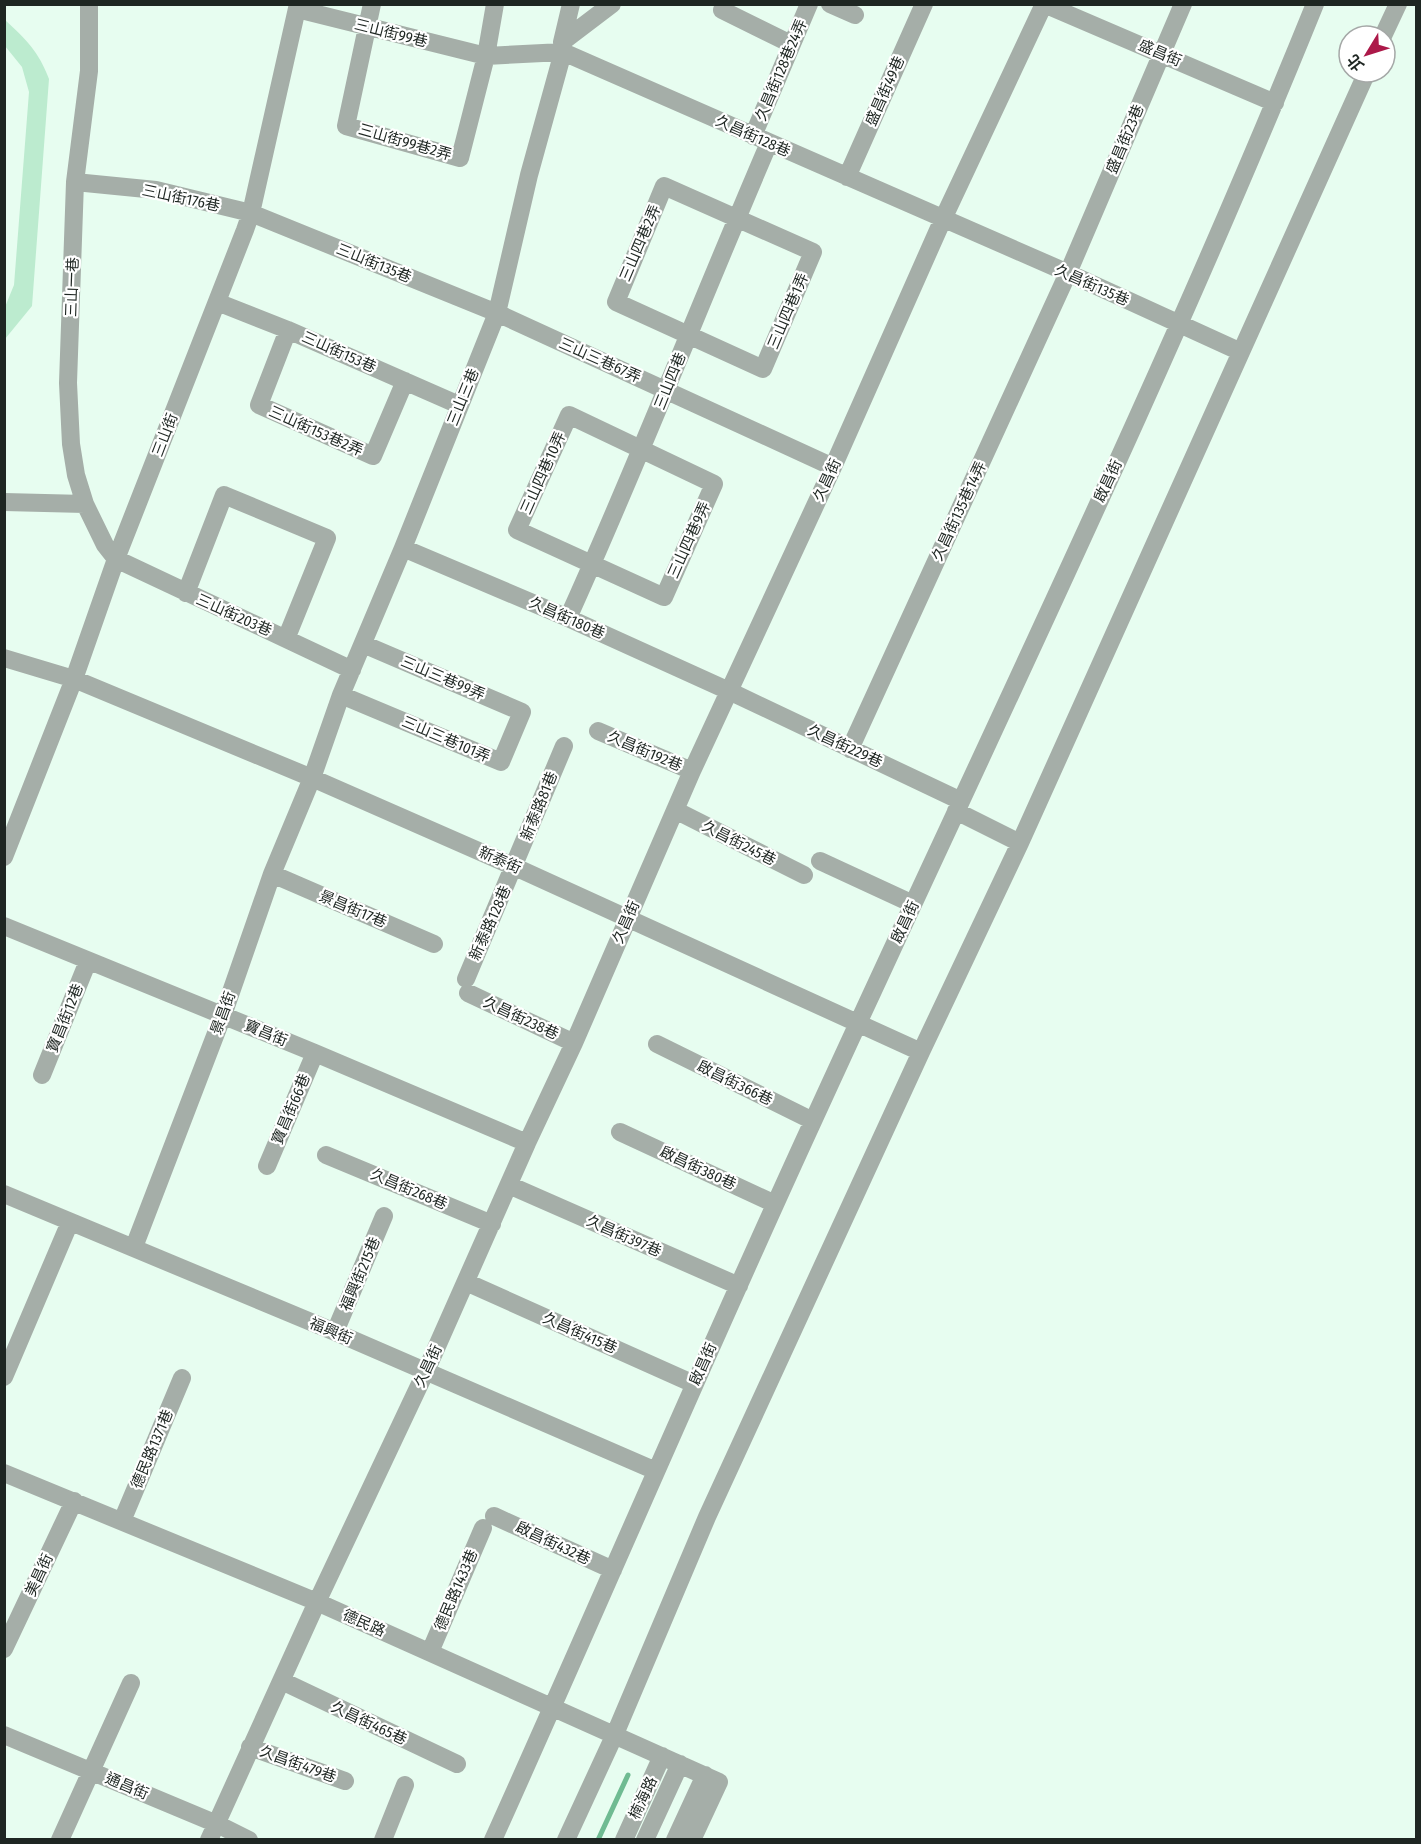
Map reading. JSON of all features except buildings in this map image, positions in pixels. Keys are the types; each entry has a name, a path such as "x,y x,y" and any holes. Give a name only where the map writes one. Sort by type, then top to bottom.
{"street":[{"name":"三山一巷","path":"89,4 89,71 75,182 68,383 71,444 76,475 85,504 105,545 116,559"},
{"path":"367,27 372,4"},
{"path":"486,56 495,4"},
{"name":"三山三巷","path":"312,778 341,695 403,548 497,313 572,4"},
{"path":"563,47 612,4"},
{"name":"久昌街128巷24弄","path":"761,140 791,44 810,4"},
{"path":"830,4 855,15"},
{"name":"盛昌街49巷","path":"847,177 924,4"},
{"name":"盛昌街","path":"1044,4 1275,103"},
{"name":"久昌街","path":"213,1832 316,1602 426,1371 692,771 833,467 943,219 1044,4"},
{"name":"盛昌街23巷","path":"1068,273 1183,4"},
{"name":"啟昌街","path":"493,1839 738,1286 1179,324 1275,103 1315,4"},
{"path":"1389,24 1398,4"},
{"name":"三山街99巷","path":"297,7 486,56 563,47"},
{"name":"三山街","path":"4,857 74,679 116,559 251,213 297,7"},
{"path":"722,10 791,44"},
{"name":"三山街99巷2弄","path":"367,27 346,126 460,158 486,56"},
{"name":"久昌街128巷","path":"563,47 761,140 943,219"},
{"path":"566,1839 615,1734 707,1517 1020,843 1362,84"},
{"name":"三山四巷","path":"568,618 642,450 737,217 761,140"},
{"name":"三山街176巷","path":"75,182 156,190 251,213"},
{"name":"三山四巷2弄","path":"688,335 616,302 664,186 737,217"},
{"name":"三山街135巷","path":"251,213 497,313"},
{"name":"三山四巷1弄","path":"688,335 764,369 782,327 813,252 737,217"},
{"name":"久昌街135巷","path":"943,219 1241,352"},
{"name":"久昌街135巷14弄","path":"850,749 1068,273"},
{"name":"三山街153巷","path":"217,302 288,330 459,405"},
{"name":"三山三巷67弄","path":"497,313 833,467"},
{"name":"三山街153巷2弄","path":"288,330 259,405 374,456 405,381"},
{"name":"三山四巷10弄","path":"592,565 517,530 569,415 642,450"},
{"name":"三山四巷9弄","path":"592,565 664,597 714,484 642,450"},
{"path":"186,593 224,495 327,538 286,639"},
{"path":"4,502 85,504"},
{"name":"久昌街180巷","path":"403,548 568,618 729,691"},
{"name":"三山街203巷","path":"116,559 352,670"},
{"name":"三山三巷99弄","path":"363,644 522,712"},
{"name":"新泰街","path":"4,658 74,679 312,778 515,867 921,1052"},
{"name":"久昌街229巷","path":"729,691 850,749 958,806 1020,843"},
{"name":"三山三巷101弄","path":"341,695 501,762 522,712"},
{"name":"久昌街192巷","path":"598,731 692,771"},
{"name":"新泰路81巷","path":"515,867 564,746"},
{"name":"景昌街","path":"134,1247 223,1015 272,874 312,778"},
{"name":"久昌街245巷","path":"675,810 804,875"},
{"path":"820,861 913,904"},
{"name":"新泰路128巷","path":"467,986 515,867"},
{"name":"景昌街17巷","path":"272,874 434,944"},
{"name":"寶昌街","path":"4,926 315,1053 527,1143"},
{"name":"寶昌街12巷","path":"42,1075 88,961"},
{"name":"久昌街238巷","path":"467,986 573,1043"},
{"name":"啟昌街366巷","path":"657,1044 813,1121"},
{"name":"寶昌街66巷","path":"267,1166 315,1053"},
{"name":"啟昌街380巷","path":"620,1132 776,1204"},
{"name":"久昌街268巷","path":"326,1155 492,1224"},
{"name":"久昌街397巷","path":"509,1185 738,1286"},
{"name":"福興街","path":"4,1194 335,1332 656,1471"},
{"name":"福興街215巷","path":"335,1332 384,1216"},
{"path":"4,1377 70,1222"},
{"name":"久昌街415巷","path":"466,1282 694,1384"},
{"name":"德民路1371巷","path":"122,1521 182,1378"},
{"name":"德民路","path":"4,1473 316,1602 712,1779"},
{"name":"美昌街","path":"4,1649 74,1501"},
{"name":"啟昌街432巷","path":"488,1522 613,1570"},
{"name":"德民路1433巷","path":"430,1652 488,1522"},
{"name":"久昌街465巷","path":"282,1681 457,1764"},
{"path":"60,1839 131,1683"},
{"name":"通昌街","path":"4,1735 91,1771 213,1832 249,1839"},
{"name":"久昌街479巷","path":"250,1747 345,1781"},
{"name":"楠海路","path":"624,1839 662,1756"},
{"name":"楠海路","path":"645,1839 680,1764"},
{"path":"675,1839 712,1779"},
{"path":"692,1839 712,1779"},
{"path":"383,1839 405,1785"}],"green space":[{"path":"5,20 31,46 49,79 32,306 5,339 5,307 14,285 29,92 22,67 5,46"}],"waterway":[{"path":"598,1840 628,1775"}]}
